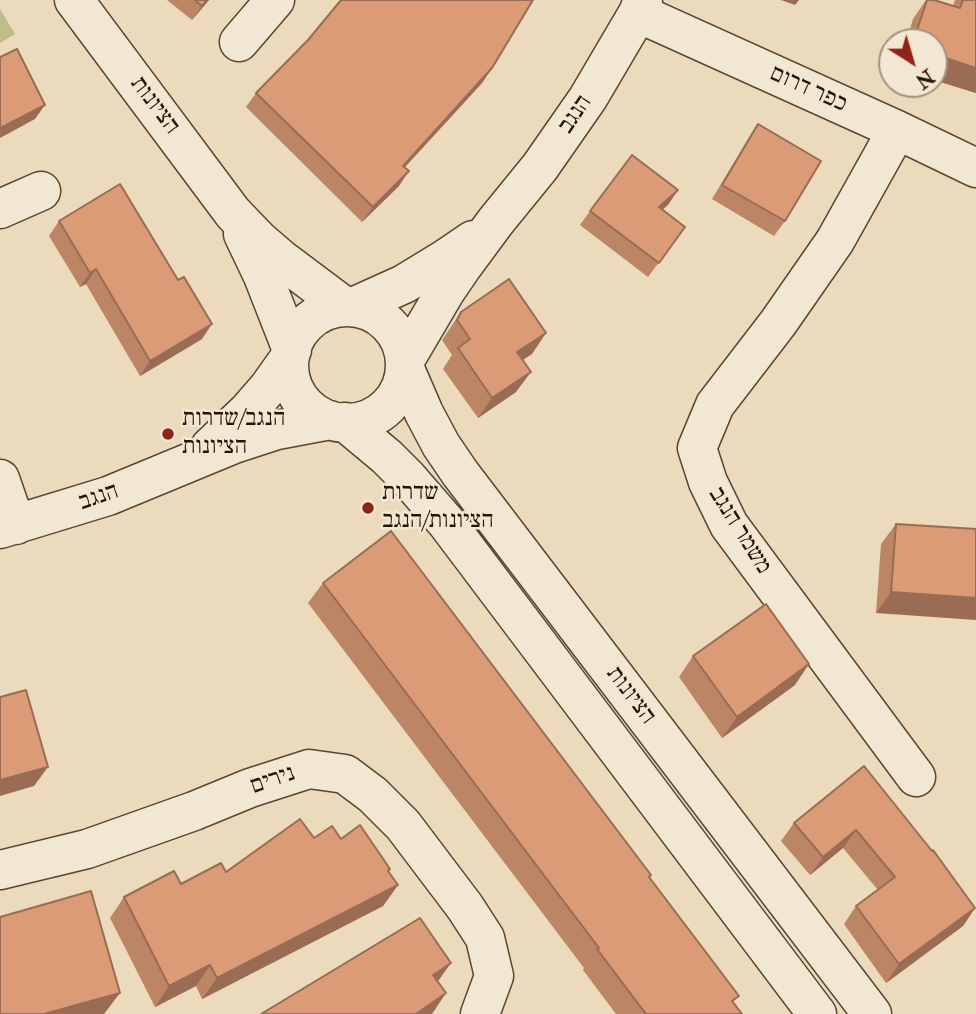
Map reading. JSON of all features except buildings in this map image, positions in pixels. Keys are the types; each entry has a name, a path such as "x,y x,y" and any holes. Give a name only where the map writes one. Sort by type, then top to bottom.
{"street":[{"name":"הציונות","path":"74,0 233,213 281,259 349,307"},
{"path":"239,41 275,0"},
{"name":"כפר דרום","path":"641,7 976,168"},
{"name":"הנגב","path":"405,364 445,292 496,221 540,167 588,98 641,7"},
{"name":"משמר הנגב","path":"897,130 835,240 778,323 715,405 697,448 708,482 730,525 916,777"},
{"path":"0,209 41,191"},
{"name":"הציונות","path":"233,213 255,257 291,354"},
{"name":"הנגב","path":"349,307 404,284 445,259 496,221"},
{"path":"349,307 369,311 389,324 402,345 405,364 402,384 390,405 369,418 338,421 309,408 298,396 292,382 291,354 298,335 309,322 322,313 349,307"},
{"name":"הנגב","path":"195,460 248,411 268,388 291,354"},
{"name":"הציונות","path":"405,364 424,413 460,473 872,1014"},
{"name":"הציונות","path":"338,421 387,457 446,522 817,1014"},
{"name":"הנגב","path":"8,527 108,496 277,430 338,421"},
{"path":"0,479 8,527"},
{"name":"נירים","path":"0,870 87,849 250,788 309,769 345,774 403,825 485,938 494,976 480,1014"}],"shaded area":[{"path":"0,9 15,34 0,43"}],"place":[{"name":"הנגב/שדרות הציונות","path":"168,434"},
{"name":"שדרות הציונות/הנגב","path":"368,508"}]}
